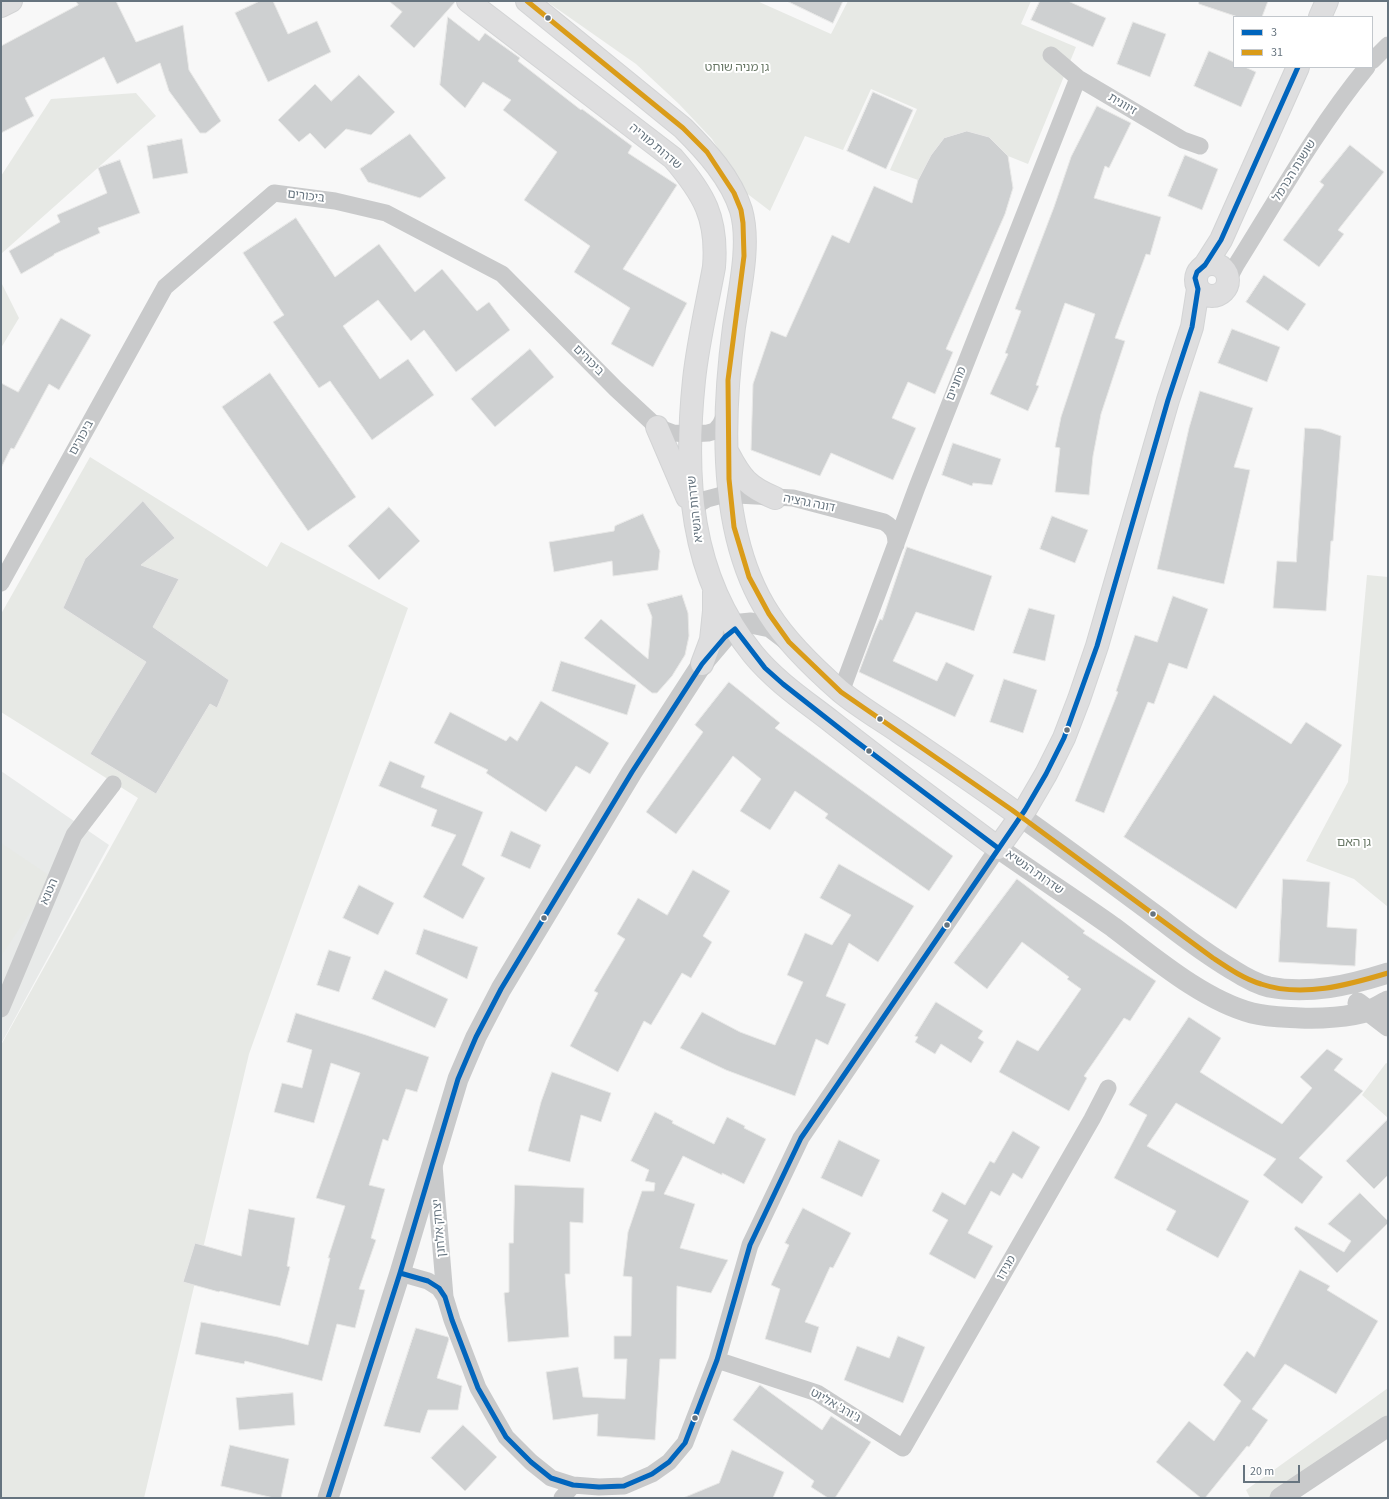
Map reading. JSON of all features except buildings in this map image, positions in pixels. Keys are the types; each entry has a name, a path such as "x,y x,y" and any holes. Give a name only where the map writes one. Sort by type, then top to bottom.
{"main road":[{"path":"1,6 11,1"},
{"name":"שדרות מוריה","path":"468,1 672,158 686,174 700,194 709,214 714,232 716,248 694,380 690,434"},
{"path":"527,1 684,128 707,152 734,193 741,210 744,256 730,359 727,411 727,451 734,527 749,577 768,614 789,642 841,692 1020,816"},
{"path":"1320,16 1327,1"},
{"path":"998,848 1046,774 1064,738 1097,646 1168,400 1192,327 1214,279 1221,240 1298,68"},
{"path":"657,427 694,512"},
{"name":"שדרות הנשיא","path":"690,434 694,512 699,545 714,590 734,629 753,654 783,684 998,848"},
{"path":"727,451 735,466 750,484 756,490 774,498"},
{"path":"702,664 711,640 714,611 714,590"},
{"path":"994,797 1014,793 1046,774"}],"street":[{"path":"1373,60 1388,45"},
{"name":"זיוונית","path":"1051,55 1078,78 1183,140 1200,146"},
{"name":"שושנת הכרמל","path":"1214,279 1236,265 1318,133 1343,96 1366,68"},
{"name":"מחניים","path":"841,692 917,487 1078,78"},
{"name":"ביכורים","path":"1,583 165,287 274,193 335,201 386,213 502,274 616,389 657,427 673,433 708,433 715,430 724,420 727,411"},
{"path":"875,519 889,515 899,509 908,502 917,487"},
{"name":"דונה גרציה","path":"694,512 700,503 707,499 722,495 793,498 875,519 891,526 895,534 896,545"},
{"path":"328,1498 400,1273 458,1079 476,1037 501,989 632,772 702,664 725,637 741,624 751,623 770,627 789,642"},
{"name":"הטנא","path":"1,1009 74,836 113,784"},
{"path":"1020,816 1213,958 1248,979 1267,986 1286,989 1308,989 1332,987 1388,973"},
{"name":"שדרות הנשיא","path":"998,848 1204,992 1232,1006 1252,1013 1275,1017 1310,1018 1332,1017 1369,1011 1388,1001"},
{"name":"יצחק אלחנן","path":"434,1159 445,1296 452,1320 478,1388 506,1437 531,1462 551,1478 573,1485 599,1487 624,1486 652,1474 669,1462 685,1443 717,1360 750,1245 801,1138 998,848"},
{"path":"1308,989 1331,993 1349,999 1369,1011 1388,1026"},
{"name":"מגידו","path":"903,1448 1088,1126 1108,1088"},
{"path":"400,1273 428,1281 439,1288 445,1296"},
{"name":"ג'ורג' אליוט","path":"717,1360 817,1393 903,1448"},
{"path":"1280,1498 1388,1426"},
{"path":"562,1498 573,1485"}],"shaded area":[{"path":"1,771 109,845 1,1044"}],"green space":[{"name":"גן מניה שוחט","path":"546,1 757,1 831,34 848,1 1031,1 1021,24 1076,47 1028,164 1008,156 989,137 967,131 944,138 931,155 918,180 890,170 917,109 871,89 843,150 805,136 770,211 745,192 712,139 679,104 636,64"},
{"path":"136,93 156,116 1,254 1,176 51,99"},
{"path":"1,282 19,318 1,348"},
{"path":"90,457 267,567 281,542 408,608 249,1054 144,1498 1,1498 1,1045 138,798 1,712 1,614"},
{"name":"גן האם","path":"1367,575 1388,577 1388,907 1354,879 1306,861 1348,782"},
{"path":"1,843 53,878 1,956"},
{"path":"1386,1063 1388,1064 1388,1118 1362,1095"},
{"path":"1388,1388 1388,1427 1294,1498 1250,1498 1246,1490"}],"transit line":[{"name":"31","path":"527,1 683,128 707,152 734,193 741,210 744,256 728,380 729,479 734,527 749,577 769,614 789,642 841,692 1012,810 1213,958 1236,973 1261,984 1293,990 1325,988 1357,982 1388,973"},
{"name":"3","path":"400,1273 428,1281 439,1288 445,1297 452,1320 478,1388 506,1437 531,1462 551,1478 573,1485 599,1487 624,1486 652,1474 669,1462 685,1443 717,1360 750,1245 801,1138 1025,810 1046,774 1064,738 1097,646 1168,400 1192,327 1198,289 1195,278 1197,272 1205,265 1221,240 1298,68"},
{"name":"3","path":"328,1498 400,1273 458,1079 476,1037 501,989 632,772 702,664 725,637 735,629 765,668 783,684 853,739 998,848"}]}
